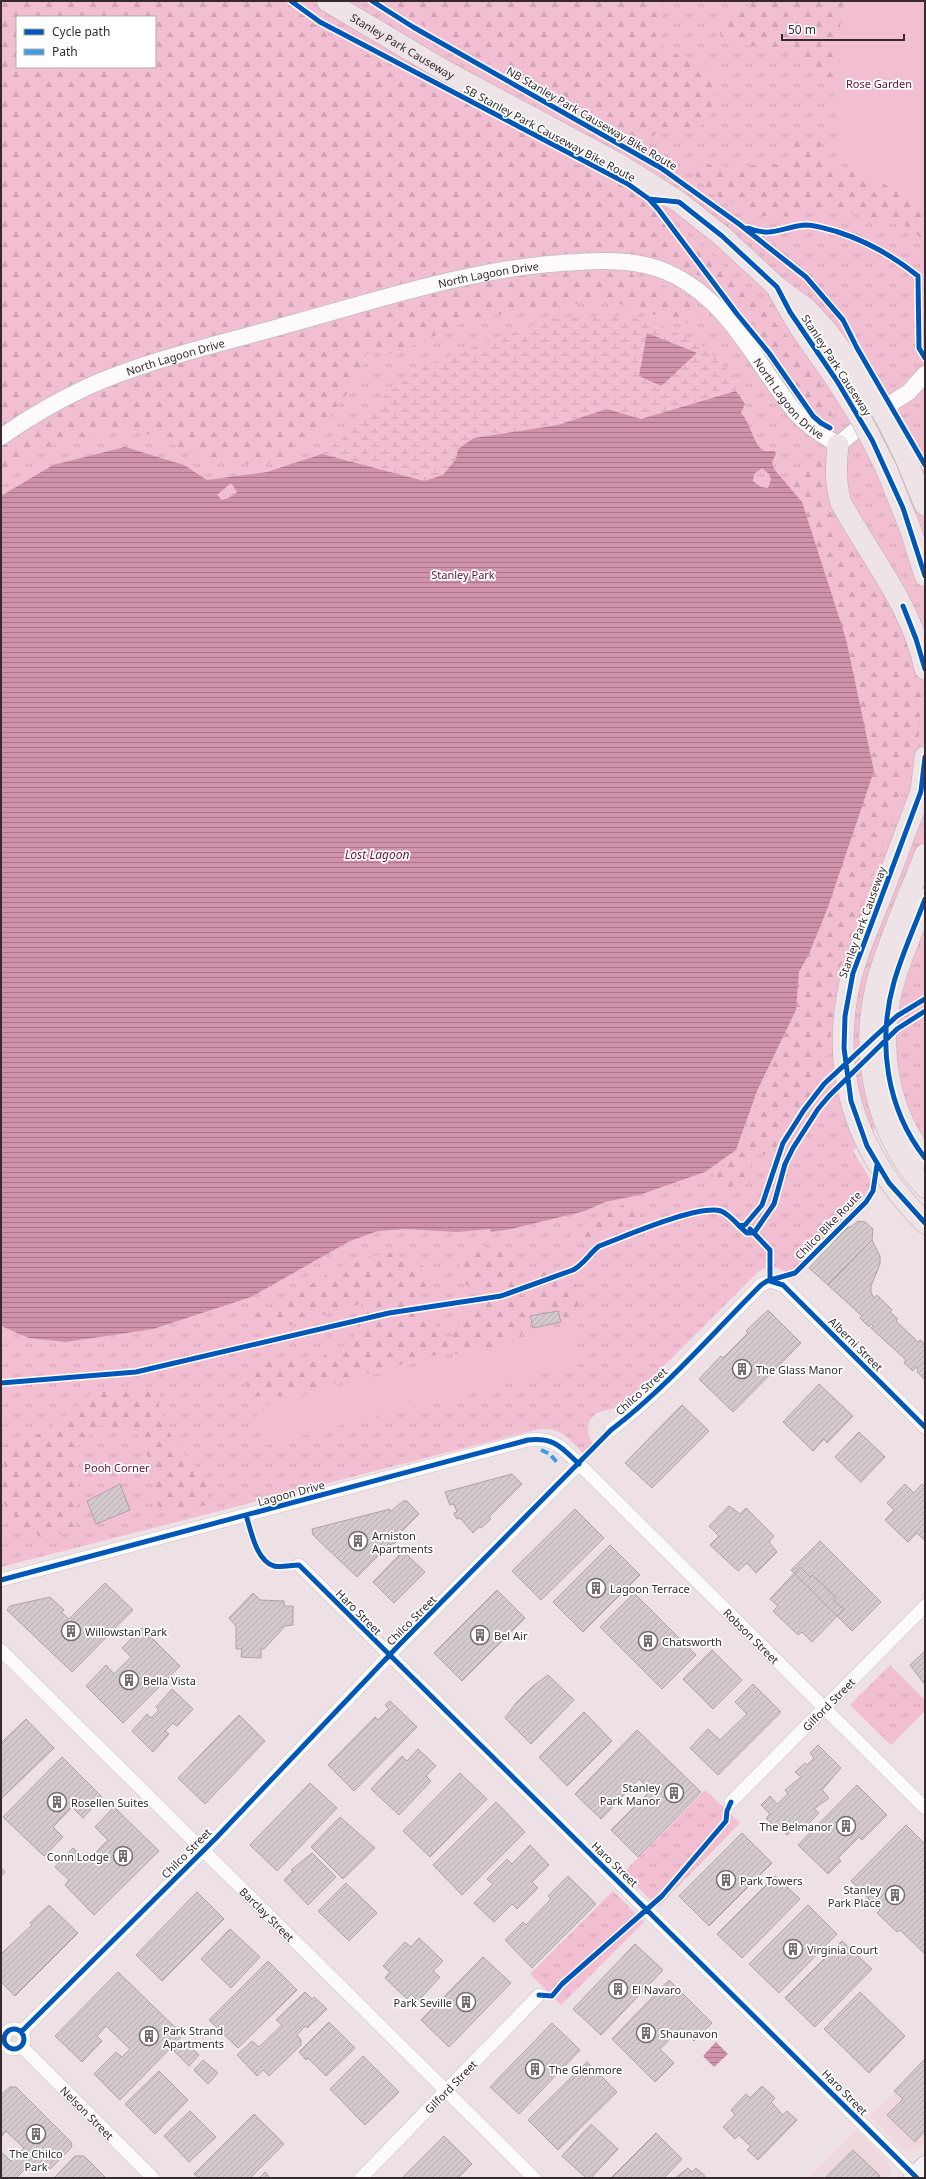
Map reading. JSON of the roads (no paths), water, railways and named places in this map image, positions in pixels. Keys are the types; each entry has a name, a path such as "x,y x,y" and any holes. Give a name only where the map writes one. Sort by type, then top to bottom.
{"highway":[{"name":"Stanley Park Causeway","path":"327,1 447,72 603,155 650,183 686,207 722,236 777,287 800,303 815,316 855,369 887,420 906,459 925,505"},
{"name":"Stanley Park Causeway","path":"777,287 800,328 837,380 862,421 886,468 905,513 925,576"},
{"path":"838,445 835,470 837,489 841,503 895,591 916,639 925,669"},
{"name":"Stanley Park Causeway","path":"925,757 923,786 854,968 847,1005 844,1038 849,1091 857,1121 865,1142 877,1165 896,1192 925,1223"},
{"path":"891,1115 872,1073 870,1046 871,1018 881,972 925,854"},
{"path":"925,899 900,965 890,998 886,1027 886,1058 891,1085 891,1115 898,1150 917,1163 925,1187"}],"street":[{"name":"North Lagoon Drive","path":"1,437 33,416 87,387 147,364 489,271 555,262 637,262 666,272 688,284 716,305 738,330 797,414 812,429 838,445 876,413 908,392 925,374"},
{"name":"North Lagoon Drive","path":"908,392 925,387"},
{"name":"Alberni Street","path":"770,1281 783,1285 925,1427"},
{"name":"Chilco Street","path":"611,1430 628,1417 676,1373 761,1285 770,1281"},
{"name":"Lagoon Drive","path":"1,1580 528,1440 540,1439 553,1442 579,1464"},
{"name":"Chilco Street","path":"21,2032 203,1850 389,1656 579,1464"},
{"name":"Robson Street","path":"579,1464 925,1808"},
{"name":"Haro Street","path":"299,1565 389,1656 917,2174"},
{"name":"Gilford Street","path":"731,1802 925,1606"},
{"name":"Barclay Street","path":"1,1650 534,2178"},
{"name":"Gilford Street","path":"361,2178 539,1995"},
{"path":"15,2029 21,2032 24,2041 21,2046 16,2049 4,2050 4,2030 15,2029"},
{"name":"Nelson Street","path":"21,2046 153,2178"}],"water":[{"path":"647,333 697,353 661,386 639,376"},
{"name":"Lost Lagoon","path":"736,391 745,404 741,413 748,423 754,439 764,451 775,451 776,454 772,462 774,469 802,502 846,639 874,771 828,907 809,954 799,972 796,1010 757,1091 736,1150 705,1172 639,1195 605,1202 585,1211 511,1229 491,1232 490,1229 457,1232 406,1229 378,1231 350,1241 251,1297 153,1329 66,1342 29,1338 1,1326 1,496 53,465 125,447 184,465 207,480 267,472 322,454 424,481 443,475 456,459 458,449 474,438 558,425 607,409 641,419","holes":["762,468 769,474 771,479 768,488 761,487 753,481 754,474","231,483 237,492 231,497 222,500 217,495"]},
{"path":"716,2042 728,2054 714,2067 703,2056"}],"place":[{"name":"The Glass Manor","path":"742,1369"},
{"name":"Arniston Apartments","path":"358,1541"},
{"name":"Lagoon Terrace","path":"596,1588"},
{"name":"Willowstan Park","path":"71,1631"},
{"name":"Bel Air","path":"480,1635"},
{"name":"Chatsworth","path":"648,1641"},
{"name":"Bella Vista","path":"129,1680"},
{"name":"Stanley Park Manor","path":"674,1793"},
{"name":"Rosellen Suites","path":"57,1802"},
{"name":"The Belmanor","path":"846,1826"},
{"name":"Conn Lodge","path":"123,1856"},
{"name":"Park Towers","path":"726,1880"},
{"name":"Stanley Park Place","path":"895,1895"},
{"name":"Virginia Court","path":"793,1949"},
{"name":"El Navaro","path":"618,1989"},
{"name":"Park Seville","path":"466,2002"},
{"name":"Shaunavon","path":"646,2033"},
{"name":"Park Strand Apartments","path":"149,2036"},
{"name":"The Glenmore","path":"535,2069"},
{"name":"The Chilco Park","path":"36,2134"}],"park label":[{"name":"Rose Garden","path":"879,83"},
{"name":"Stanley Park","path":"463,574"},
{"name":"Pooh Corner","path":"117,1467"}]}
